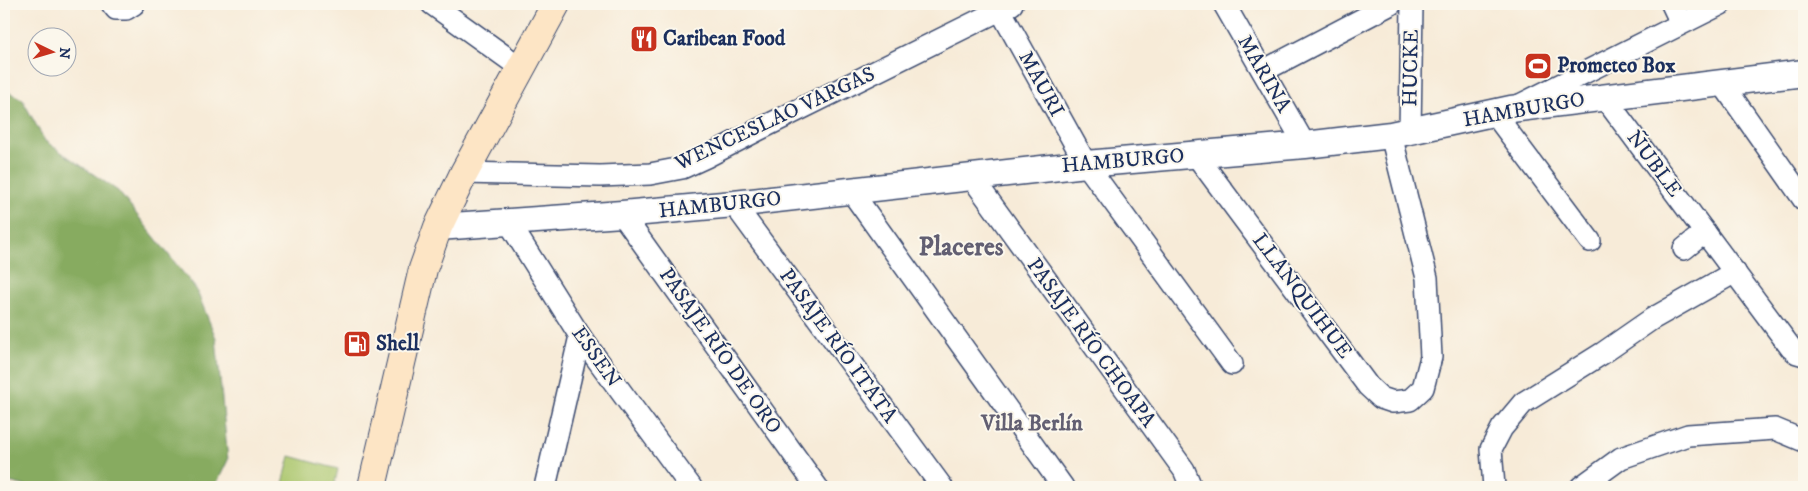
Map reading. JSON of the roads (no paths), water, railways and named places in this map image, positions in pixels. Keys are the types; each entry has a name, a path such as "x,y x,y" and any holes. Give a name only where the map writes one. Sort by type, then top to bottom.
{"main road":[{"path":"372,487 423,269 438,227 464,173 556,4"}],"street":[{"path":"112,4 116,9 126,9 134,4"},
{"path":"432,4 521,68"},
{"name":"MARINA","path":"1224,4 1305,145"},
{"path":"1263,71 1391,4"},
{"name":"HUCKE","path":"1412,4 1400,134 1427,278 1430,357 1423,388"},
{"path":"1672,4 1681,23"},
{"path":"1590,241 1502,111 1721,4"},
{"name":"MAURI","path":"1003,6 1086,164 1232,364"},
{"name":"WENCESLAO VARGAS","path":"464,173 600,176 650,174 682,168 1003,6"},
{"name":"HAMBURGO","path":"438,227 734,204 1086,164 1305,145 1400,134 1502,111 1804,73"},
{"path":"1722,83 1804,200"},
{"name":"ÑUBLE","path":"1604,97 1792,348 1797,353 1804,355"},
{"name":"LLANQUIHUE","path":"1196,155 1368,386 1381,398 1393,402 1410,400 1423,388"},
{"name":"PASAJE RÍO CHOAPA","path":"971,176 1184,470 1189,482 1188,487"},
{"path":"851,191 1063,487"},
{"name":"PASAJE RÍO ITATA","path":"734,204 942,487"},
{"name":"PASAJE RÍO DE ORO","path":"622,214 817,487"},
{"name":"ESSEN","path":"508,222 580,336 687,485"},
{"path":"1684,249 1705,232"},
{"path":"1494,487 1491,449 1502,428 1523,403 1652,319 1735,272"},
{"path":"545,487 580,336"},
{"path":"1581,487 1621,458 1688,435 1775,429 1804,441"}],"place":[{"name":"Caribean Food","path":"644,39"},
{"name":"Prometeo Box","path":"1538,66"},
{"name":"Shell","path":"357,344"}],"district":[{"name":"Placeres","path":"961,247"},
{"name":"Villa Berlín","path":"1032,423"}]}
